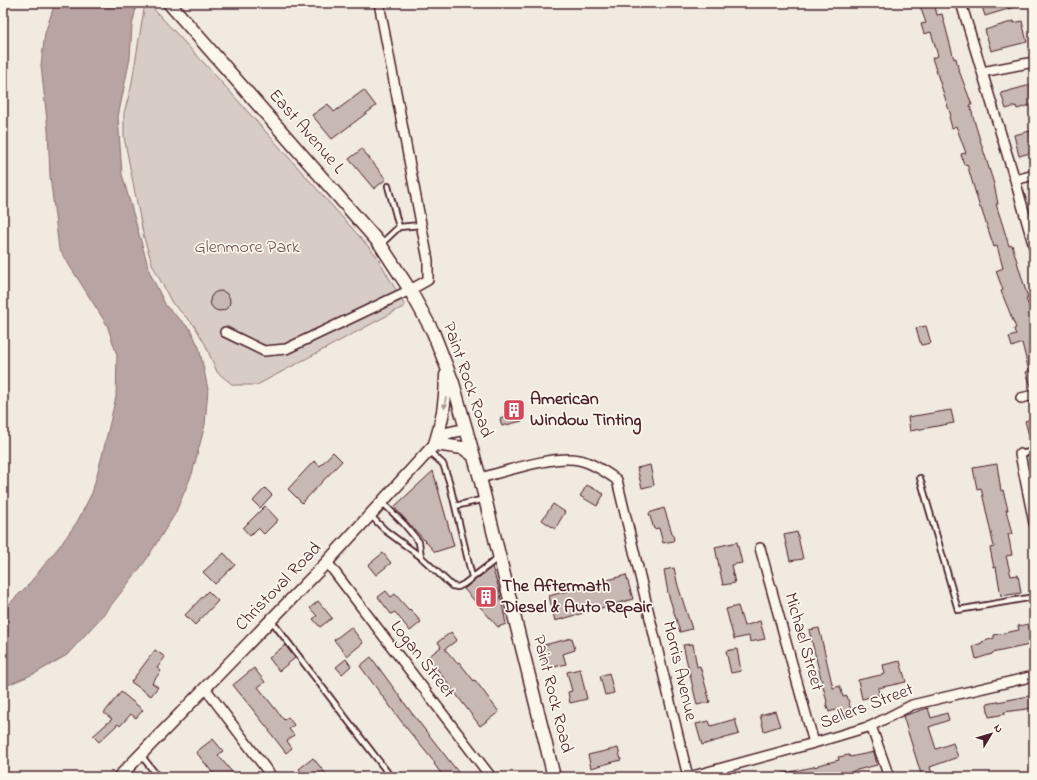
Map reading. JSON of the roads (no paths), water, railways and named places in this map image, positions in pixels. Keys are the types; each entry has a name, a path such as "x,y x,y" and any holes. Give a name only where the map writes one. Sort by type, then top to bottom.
{"main road":[{"name":"East Avenue L","path":"169,3 380,244 410,290"},
{"name":"Paint Rock Road","path":"410,290 434,332 453,383 480,478 554,777"},
{"path":"446,364 446,396 444,414 432,448 463,448 474,456"}],"street":[{"path":"224,332 264,351 286,350 428,280 428,260 379,3"},
{"path":"961,3 1034,247"},
{"path":"982,72 1034,62"},
{"path":"1015,180 1034,175"},
{"path":"1021,398 1034,395"},
{"name":"Christoval Road","path":"119,777 271,620 432,448 448,433 466,429"},
{"path":"1020,454 1034,523"},
{"name":"Morris Avenue","path":"480,478 552,460 579,460 602,469 617,480 689,777"},
{"name":"Michael Street","path":"760,548 814,744"},
{"name":"Logan Street","path":"326,562 491,777"},
{"name":"Sellers Street","path":"689,777 814,744 871,726 912,705 1034,676"},
{"path":"205,688 272,777"},
{"path":"871,726 889,777"}],"lane":[{"path":"388,186 399,227"},
{"path":"380,244 399,227 421,225"},
{"path":"432,448 443,464 472,577"},
{"path":"1020,454 1034,451"},
{"path":"920,478 958,610 1034,597"},
{"path":"455,506 485,499"},
{"path":"382,502 404,524 419,542 421,557"},
{"path":"370,515 386,531 421,557 452,586 458,587 499,557"},
{"path":"271,620 391,777"},
{"path":"141,755 158,777"}],"place":[{"name":"American Window Tinting","path":"514,410"},
{"name":"The Aftermath Diesel & Auto Repair","path":"486,597"}],"park label":[{"name":"Glenmore Park","path":"247,248"}]}
